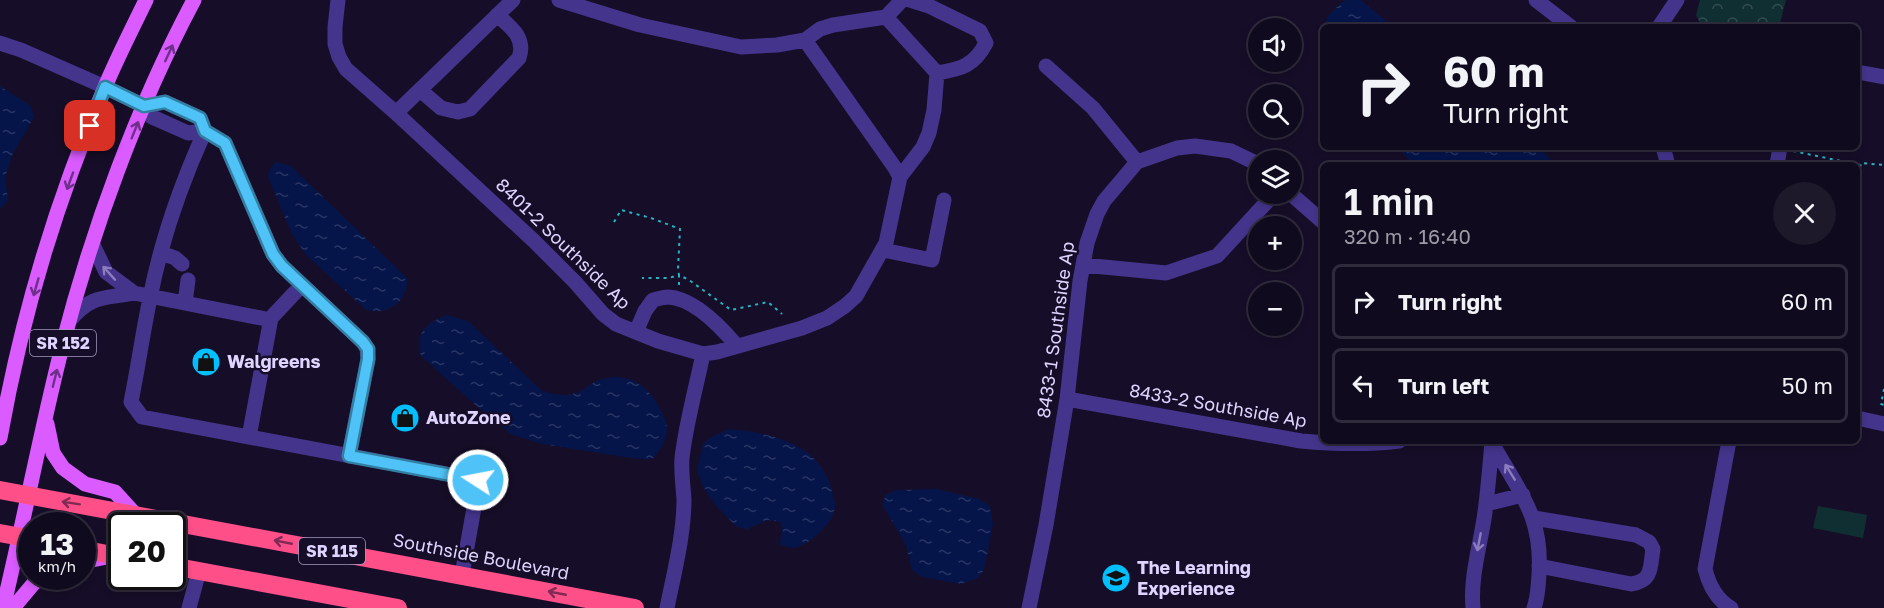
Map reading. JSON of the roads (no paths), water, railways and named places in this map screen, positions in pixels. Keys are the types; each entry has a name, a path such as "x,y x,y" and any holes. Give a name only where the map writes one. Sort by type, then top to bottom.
{"highway":[{"name":"Southside Boulevard","path":"0,490 123,512"},
{"name":"Southside Boulevard","path":"186,524 635,608"},
{"path":"0,533 18,536"},
{"name":"SR 115","path":"186,569 398,608"},
{"path":"230,577 338,608"}],"main road":[{"name":"SR 152","path":"0,438 3,406 52,231 105,87 146,0"},
{"name":"SR 152","path":"28,512 45,417 70,320 93,245 144,106 194,0"},
{"path":"45,417 53,453 63,468 84,484 115,492 133,512"},
{"name":"SR 152","path":"3,608 18,562"},
{"path":"13,608 28,590"}],"street":[{"name":"8401-2 Southside Ap","path":"338,0 335,44 346,69 396,112 534,241 575,282 603,315 616,324 657,341 703,354 802,328 827,318 856,296 883,250 900,177 923,147 929,133 934,110 937,73"},
{"path":"396,112 513,0"},
{"path":"559,0 639,25 741,47 777,45 805,40 820,29 833,25 886,17 903,0"},
{"path":"886,17 937,73 968,66 976,59 986,43 980,31 928,6 910,0"},
{"path":"1536,0 1567,24"},
{"path":"1661,24 1677,0"},
{"path":"420,90 441,108 458,112 470,109 519,58 522,51 519,35 497,15"},
{"path":"805,40 900,177"},
{"path":"0,43 105,87 144,106 152,117 188,133 205,131 225,143 273,254 282,266 368,349 349,456"},
{"path":"1046,66 1094,108 1137,162 1177,148 1195,146 1231,151 1248,159"},
{"path":"1860,73 1884,77"},
{"path":"205,131 177,203 161,254 150,296 131,402 142,417 478,480 462,575"},
{"name":"8433-1 Southside Ap","path":"1029,608 1046,525 1067,399 1083,265 1091,227 1104,201 1137,162"},
{"path":"883,250 932,260 944,200"},
{"path":"1083,265 1166,273 1216,256 1265,204"},
{"path":"1302,204 1320,219"},
{"path":"93,245 106,273 134,293"},
{"path":"161,254 175,258 182,264"},
{"path":"185,303 188,280"},
{"path":"249,437 271,318 302,285"},
{"path":"70,320 78,310 93,300 134,293 266,319 271,318"},
{"path":"636,332 645,311 653,300 667,297 679,300 719,325 737,345"},
{"path":"667,608 681,531 684,500 681,476 682,456 703,354"},
{"name":"8433-2 Southside Ap","path":"1067,399 1301,441 1320,442"},
{"path":"1860,419 1884,424"},
{"path":"1473,608 1477,552 1486,504 1492,444"},
{"path":"1493,444 1534,518 1540,552 1534,608"},
{"path":"1728,444 1705,569 1712,589 1724,604 1731,608"},
{"path":"1486,504 1523,495"},
{"path":"1534,518 1636,535 1649,542 1653,549 1649,575 1641,582 1631,584 1539,566"},
{"path":"189,608 199,571"}],"water":[{"path":"1361,0 1389,24 1325,24 1328,16 1343,1"},
{"path":"0,86 31,106 34,117 13,153 5,178 8,200 0,209"},
{"path":"1400,150 1542,150 1552,162 1411,162"},
{"path":"276,162 291,166 407,278 404,294 395,306 381,311 365,309 306,255 291,232 268,177 270,168"},
{"path":"447,315 468,321 541,390 549,393 572,394 609,377 621,377 640,385 655,401 666,422 666,437 659,452 652,459 638,459 542,444 511,434 421,356 420,341 424,330 433,321"},
{"path":"730,429 778,438 793,444 818,462 832,491 835,509 826,526 803,545 791,548 780,544 782,527 780,522 768,520 747,529 737,527 717,507 703,487 697,470 703,443"},
{"path":"937,489 979,499 990,506 993,524 984,570 978,578 961,584 922,577 912,570 906,545 883,506 885,495 897,490"}],"place":[{"name":"Walgreens","path":"206,362"},
{"name":"AutoZone","path":"405,418"},
{"name":"The Learning Experience","path":"1116,578"}]}
